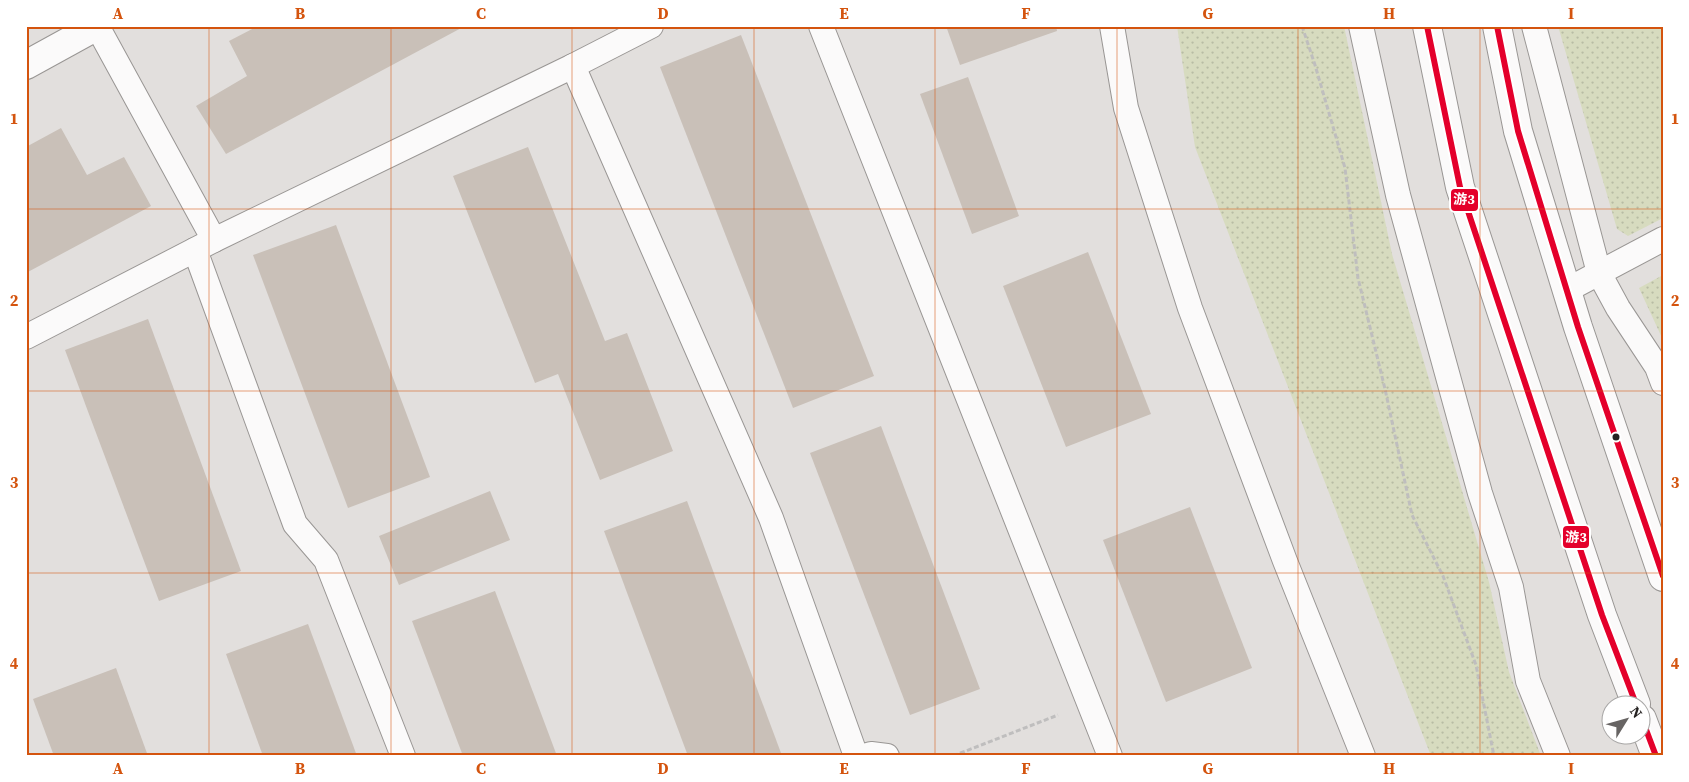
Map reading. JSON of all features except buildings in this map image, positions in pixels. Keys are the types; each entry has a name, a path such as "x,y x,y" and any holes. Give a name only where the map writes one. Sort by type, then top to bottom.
{"main road":[{"path":"26,65 97,26"},
{"path":"1427,26 1460,187 1602,615 1632,694"},
{"path":"1497,26 1518,131 1567,290 1663,577"},
{"path":"1651,744 1656,756"}],"lane":[{"path":"97,26 204,245 295,524 326,560 402,756"},
{"path":"26,337 204,245 573,66 651,26"},
{"path":"821,26 1110,756"},
{"path":"1112,26 1126,108 1190,308 1282,552 1362,756"},
{"path":"1361,26 1398,195 1480,494 1511,587 1528,681 1558,756"},
{"path":"1534,26 1599,273 1618,308 1657,367 1663,384"},
{"path":"573,66 771,518 856,756"},
{"path":"1567,290 1663,239"},
{"path":"864,756 871,754 887,756"}],"path":[{"path":"1302,26 1345,168 1358,278 1385,389 1412,515 1443,576 1476,665 1494,756"},
{"path":"954,756 1089,703"}],"green space":[{"path":"1177,26 1344,26 1392,254 1489,582 1509,672 1541,756 1431,756 1195,147"},
{"path":"1558,26 1663,26 1663,218 1628,236 1617,229"},
{"path":"1663,275 1663,340 1639,288"}],"transit line":[{"name":"游3","path":"1427,26 1460,187 1602,615 1632,694"},
{"name":"游3","path":"1497,26 1518,131 1578,327 1663,576"},
{"name":"游3","path":"1651,744 1656,756"}]}
